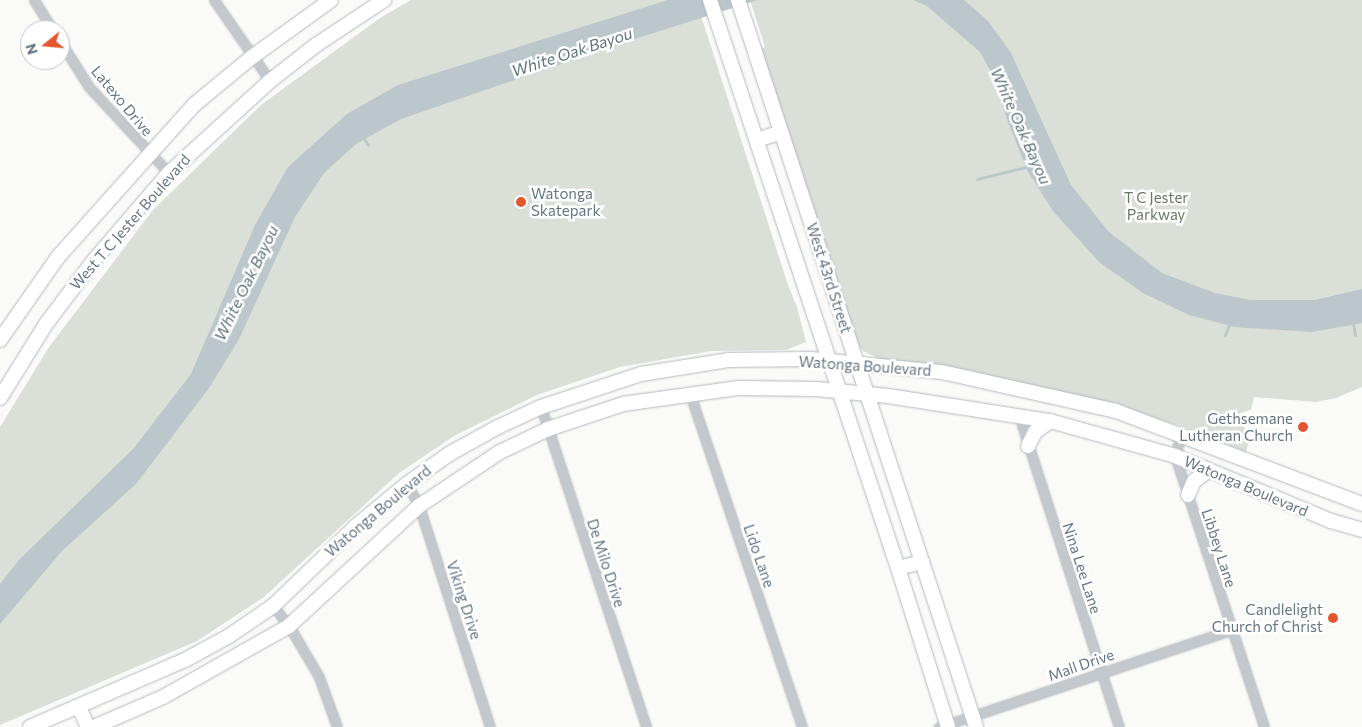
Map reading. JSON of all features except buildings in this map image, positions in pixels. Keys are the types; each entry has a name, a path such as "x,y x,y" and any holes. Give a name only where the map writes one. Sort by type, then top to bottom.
{"main road":[{"name":"West T C Jester Boulevard","path":"0,340 58,257 195,104 252,57 331,0"},
{"name":"West T C Jester Boulevard","path":"0,398 46,324 79,280 169,173 270,81 316,45 383,0"},
{"name":"West 43rd Street","path":"710,0 898,568 945,726"},
{"name":"West 43rd Street","path":"738,0 975,722"},
{"path":"757,140 781,132"},
{"name":"Watonga Boulevard","path":"30,727 79,708 186,660 229,636 273,606 356,526 407,484 449,454 498,427 541,407 640,374 728,360 828,360 942,372 1116,411 1181,434 1299,482 1362,504"},
{"name":"Watonga Boulevard","path":"94,727 163,697 289,626 419,506 500,452 548,429 623,404 739,388 838,391 1050,421 1175,456 1331,521 1362,530"},
{"path":"1028,446 1035,432 1050,421"},
{"path":"1188,495 1194,481 1209,470"},
{"path":"898,568 922,562"},
{"path":"79,708 88,727"}],"street":[{"path":"34,0 47,20"},
{"path":"214,0 270,81"},
{"name":"Latexo Drive","path":"70,57 89,87 149,154 169,173"},
{"name":"Lido Lane","path":"690,394 802,727"},
{"name":"De Milo Drive","path":"541,407 646,727"},
{"name":"Nina Lee Lane","path":"1022,417 1021,424 1119,727"},
{"path":"1175,456 1181,434"},
{"name":"Libbey Lane","path":"1175,456 1264,727"},
{"name":"Viking Drive","path":"407,484 419,506 490,727"},
{"path":"273,606 289,626 319,677 337,727"},
{"name":"Mall Drive","path":"945,726 975,722 1101,673 1231,630"}],"green space":[{"path":"411,0 696,0 788,285 797,307 806,342 786,350 711,351 620,367 537,395 454,436 399,473 264,597 197,641 0,725 0,427 49,347 153,210 261,105 380,18"},
{"name":"T C Jester Parkway","path":"750,0 1362,0 1362,387 1336,398 1316,402 1254,397 1251,410 1240,413 1249,441 1246,452 1178,425 1063,393 967,370 880,359 863,351 858,345 761,49 765,47"}],"water":[{"name":"White Oak Bayou","path":"668,0 758,0 625,42 401,119 356,144 324,173 295,217 239,339 209,388 136,484 62,551 0,624 0,584 19,560 134,448 191,374 255,225 288,167 347,114 398,85"},
{"name":"White Oak Bayou","path":"913,0 964,0 988,21 1011,53 1071,185 1109,232 1162,273 1215,293 1250,300 1315,300 1362,289 1362,323 1312,332 1235,327 1189,315 1143,293 1099,262 1053,211 1027,170 1008,122 995,79 980,52 927,6"}],"waterway":[{"path":"363,137 368,145"},
{"name":"White Oak Bayou","path":"977,179 1030,166"},
{"path":"1225,335 1230,322"},
{"path":"1353,323 1355,335"}],"place":[{"name":"Watonga Skatepark","path":"521,202"},
{"name":"Gethsemane Lutheran Church","path":"1303,427"},
{"name":"Candlelight Church of Christ","path":"1333,618"}]}
